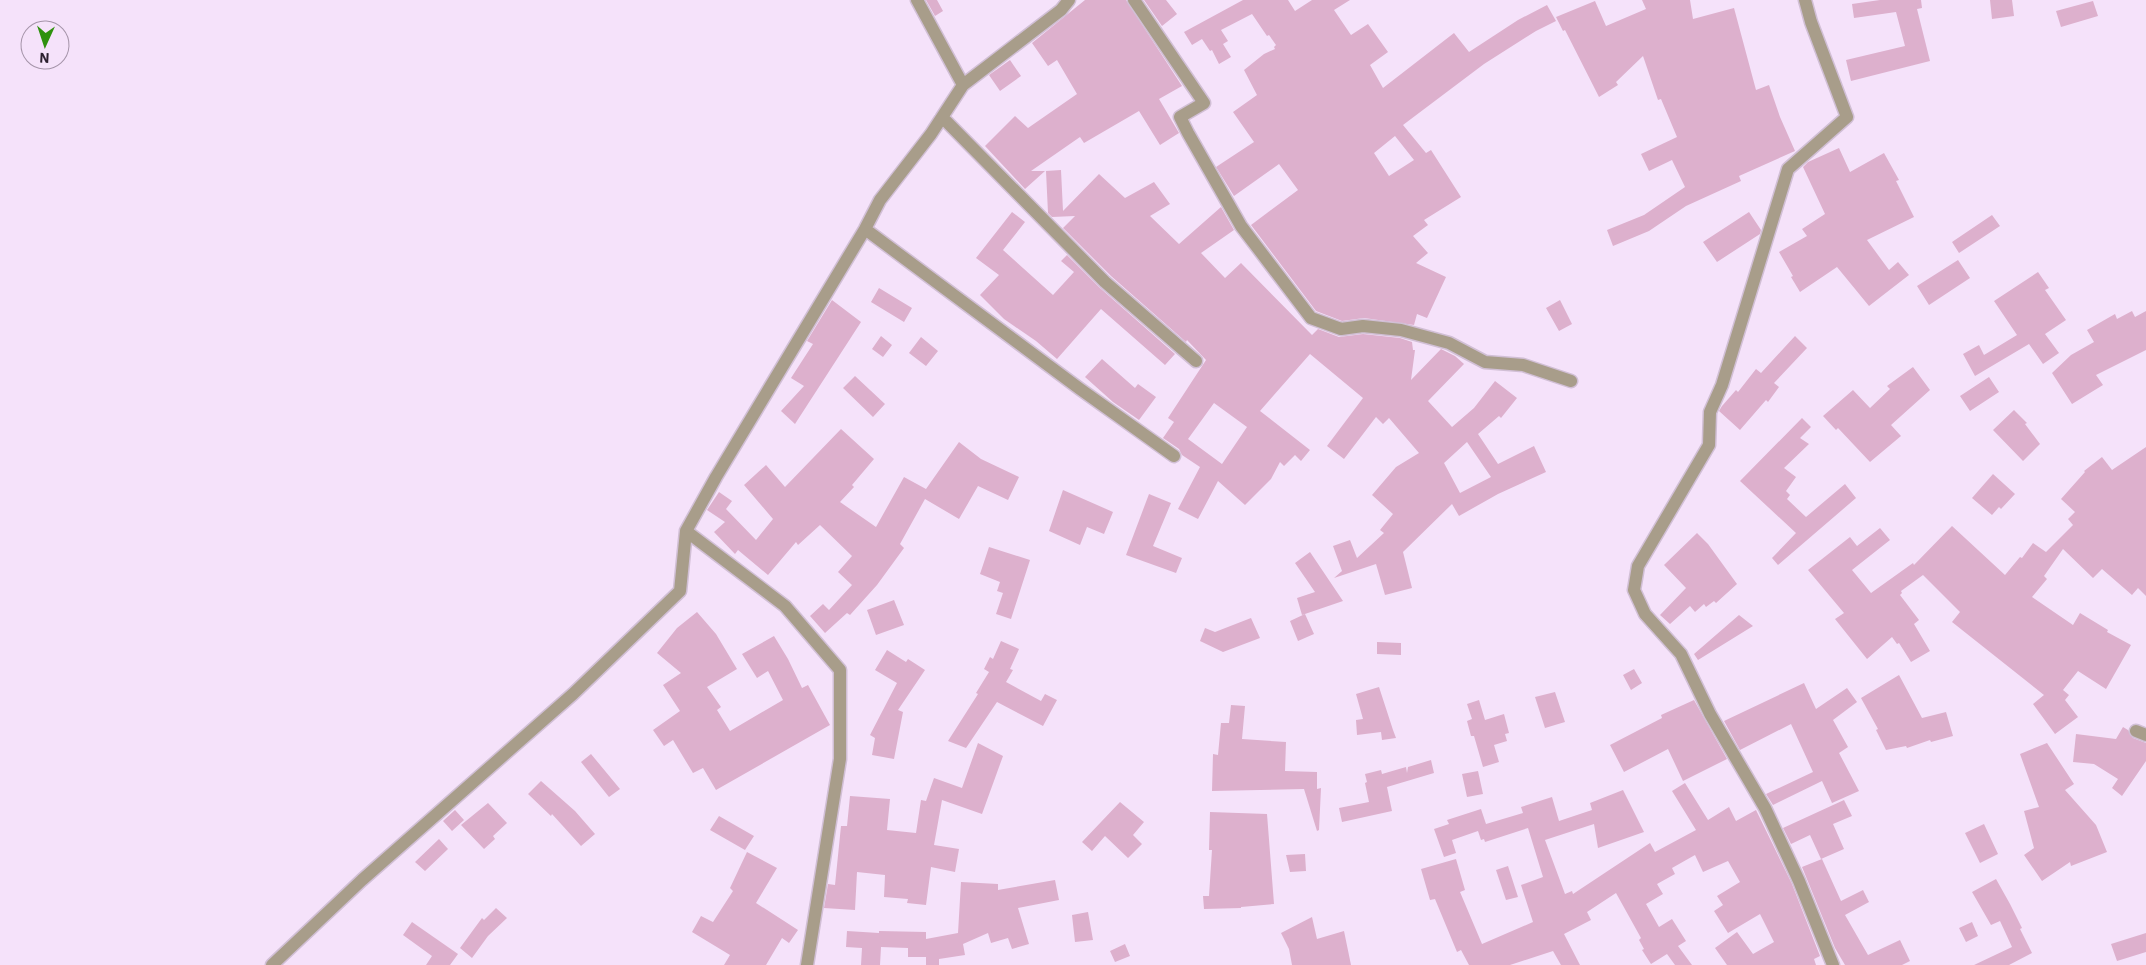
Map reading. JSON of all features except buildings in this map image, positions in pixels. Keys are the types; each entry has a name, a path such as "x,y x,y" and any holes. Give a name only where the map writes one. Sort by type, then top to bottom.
{"street":[{"path":"917,0 963,85"},
{"path":"272,965 362,880 573,694 680,591 686,531 716,477 865,229 880,200 963,85 1061,10 1069,0"},
{"path":"1134,0 1204,102 1180,117 1188,133 1241,226 1311,318 1341,329 1363,326 1401,330 1449,343 1485,362 1523,366 1571,381"},
{"path":"1805,0 1811,22 1848,116 1788,169 1722,385 1710,412 1709,444 1638,566 1634,590 1645,614 1681,654 1710,714 1766,808 1799,881 1833,965"},
{"path":"942,116 1105,282 1196,361"},
{"path":"865,229 1080,389 1174,456"},
{"path":"686,531 786,606 840,670 840,759 807,965"}]}
